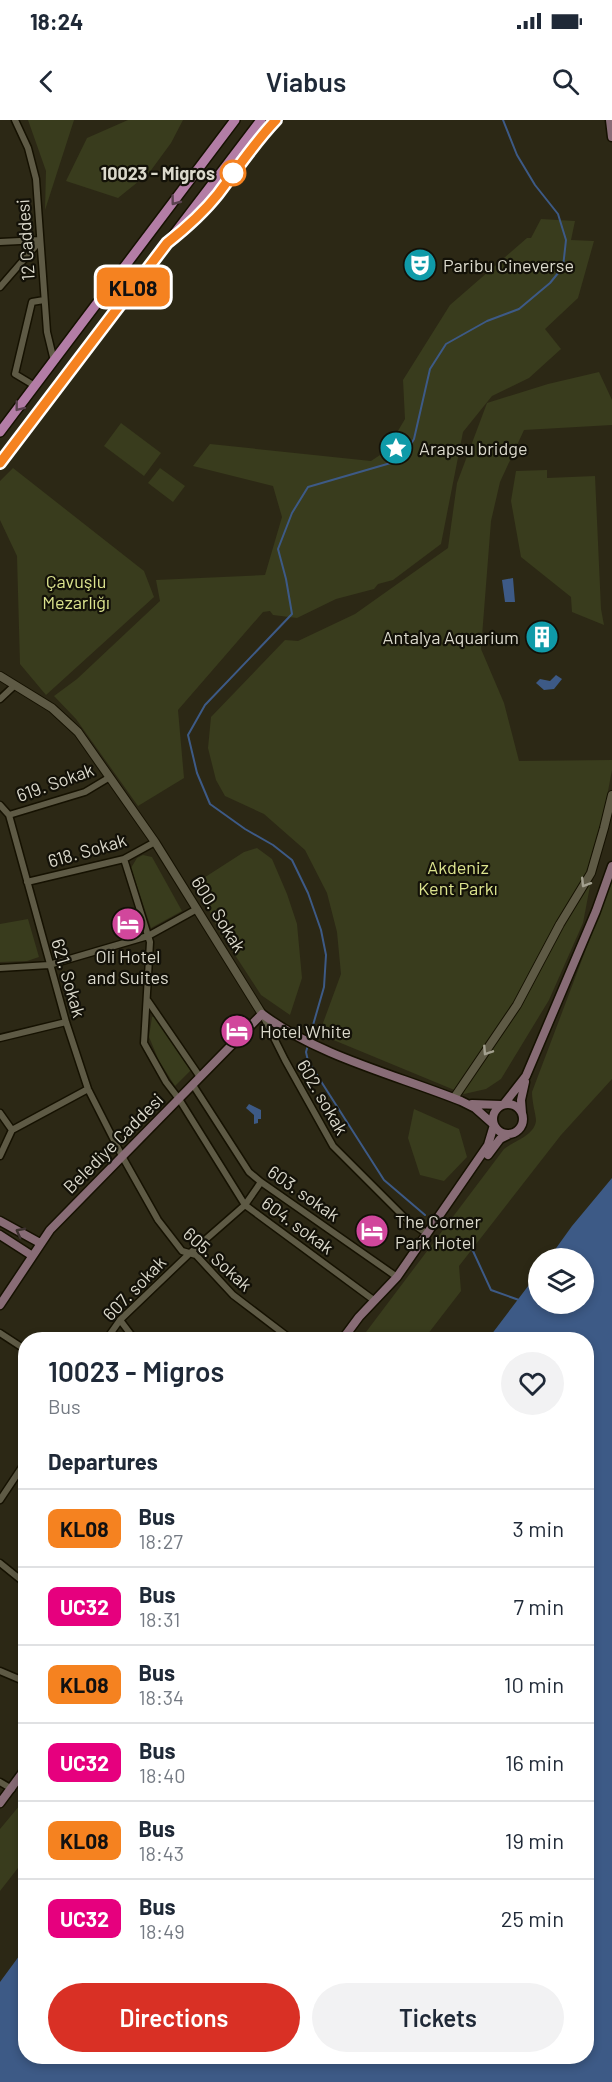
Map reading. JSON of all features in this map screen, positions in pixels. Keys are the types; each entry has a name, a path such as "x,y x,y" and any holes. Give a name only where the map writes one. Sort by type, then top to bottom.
{"main road":[{"path":"0,432 4,422 35,387 235,120"},
{"path":"610,120 612,137"},
{"path":"0,463 260,122"},
{"path":"425,1236 496,1144 520,1128 523,1121 521,1100 526,1076 611,871"},
{"name":"600. Sokak","path":"262,1014 290,1033 320,1048 457,1100"},
{"name":"Belediye Caddesi","path":"0,1305 31,1255 50,1230 262,1014"},
{"path":"348,1332 358,1317 397,1276 425,1236 488,1145 494,1113 526,1076"},
{"path":"457,1100 476,1105 513,1104 522,1113"},
{"path":"457,1100 475,1108 499,1131 510,1134"},
{"path":"0,1221 40,1242"},
{"path":"0,1235 31,1255"},
{"path":"0,1803 18,1780"}],"street":[{"name":"12 Caddesi","path":"15,120 28,148 36,179 47,332 54,362"},
{"path":"0,242 40,240"},
{"path":"0,287 40,240"},
{"path":"35,387 15,374 32,302 44,300"},
{"name":"600. Sokak","path":"0,675 52,708 78,732 154,842 262,1014"},
{"path":"0,699 15,685"},
{"name":"619. Sokak","path":"9,815 85,792 111,777"},
{"path":"457,1100 517,1005 564,916 591,873 612,795"},
{"name":"621. Sokak","path":"0,805 9,815 49,965 88,1089 122,1156"},
{"name":"618. Sokak","path":"27,882 124,859 154,842"},
{"name":"604. sokak","path":"124,859 150,942 144,1043 166,1083 179,1099 245,1204 375,1301"},
{"path":"0,968 49,965 148,936 197,909"},
{"path":"148,1000 200,1077"},
{"name":"602. sokak","path":"262,1014 333,1146 425,1236"},
{"path":"0,1038 66,1022"},
{"name":"603. sokak","path":"193,1085 249,1172 397,1276"},
{"path":"0,1156 12,1130 88,1089"},
{"path":"0,1113 12,1130"},
{"name":"605. Sokak","path":"122,1156 158,1220 182,1251 196,1255 233,1295 282,1332"},
{"name":"607. sokak","path":"112,1332 120,1320 245,1204 261,1182"},
{"path":"120,1320 129,1332"},
{"path":"0,1333 18,1345"},
{"path":"0,1500 18,1473"},
{"path":"0,1563 18,1578"},
{"path":"0,1671 18,1679"},
{"path":"0,1782 12,1789"}],"green space":[{"path":"28,120 74,120 45,210 46,171"},
{"path":"128,120 183,120 171,143 149,173 118,198 66,181 87,138"},
{"path":"541,219 575,221 571,240 594,241 578,298 545,329 561,349 529,378 492,396 463,432 441,544 393,580 378,584 374,589 336,599 297,618 273,615 270,611 263,612 178,710 184,778 138,806 76,719 54,696 77,679 160,601 156,580 265,575 282,517 273,486 193,466 210,444 371,461 386,451 405,419 403,380 450,305 527,238 531,238"},
{"name":"Akdeniz Kent Parkı","path":"599,372 612,400 612,425 524,430 500,482 491,521 481,649 504,703 519,761 612,760 612,770 583,923 549,1000 501,1079 486,1089 464,1094 319,1034 341,974 337,932 327,893 305,850 264,814 225,796 216,780 208,748 211,717 285,640 298,641 355,614 448,548 457,483 487,403 548,384"},
{"path":"121,423 161,453 144,476 104,446"},
{"name":"Çavuşlu Mezarlığı","path":"13,468 144,571 154,597 46,695 20,664 17,556 0,520 0,481"},
{"path":"160,468 185,486 173,502 148,483"},
{"path":"547,470 547,478 595,476 601,609 604,625 572,612 571,597 521,557 511,501 516,471"},
{"path":"257,848 272,859 297,924 302,978 290,1015 261,995 218,929 196,883 244,852"},
{"path":"143,855 152,857 182,911 151,928 131,868 137,858"},
{"path":"612,880 612,1079 561,1135 459,1266 461,1291 429,1332 366,1332 504,1149 532,1131 536,1118 532,1092"},
{"path":"28,919 39,957 27,961 0,962 0,924"},
{"path":"155,1016 192,1069 175,1086 159,1061 149,1037 152,1017"},
{"path":"414,1109 459,1129 467,1157 444,1181 420,1175 408,1138"},
{"path":"18,1807 18,1868 0,1891 0,1829"}],"water":[{"path":"513,578 515,602 505,602 502,580"},
{"path":"556,675 562,679 554,689 544,690 536,683 540,679 550,681"},
{"path":"249,1104 261,1110 261,1119 258,1119 258,1123 254,1124 254,1115 246,1108"},
{"path":"612,1178 612,2082 0,2082 0,1982 18,1958 18,2064 594,2064 594,1332 493,1332 528,1286 528,1314 594,1314 594,1248 556,1248"}],"waterway":[{"path":"309,1039 324,987 326,955 321,930 308,893 292,860 210,804 197,773 188,735 205,705 292,614 278,549 292,513 308,487 401,460 414,439 430,369 446,344 487,321 519,309 550,283 563,267 566,240 558,214 535,185 517,155 503,120"},
{"path":"308,1045 306,1052 308,1061 384,1180 425,1215"},
{"path":"459,1239 473,1251 491,1290 519,1300"}],"bus line":[{"name":"KL08","path":"0,463 167,243 199,217 218,195 258,139 276,120"}],"place":[{"name":"10023 - Migros","path":"233,173"},
{"name":"Paribu Cineverse","path":"420,265"},
{"name":"Arapsu bridge","path":"396,448"},
{"name":"Antalya Aquarium","path":"542,637"},
{"name":"Oli Hotel and Suites","path":"128,924"},
{"name":"Hotel White","path":"237,1031"},
{"name":"The Corner Park Hotel","path":"372,1231"}]}
